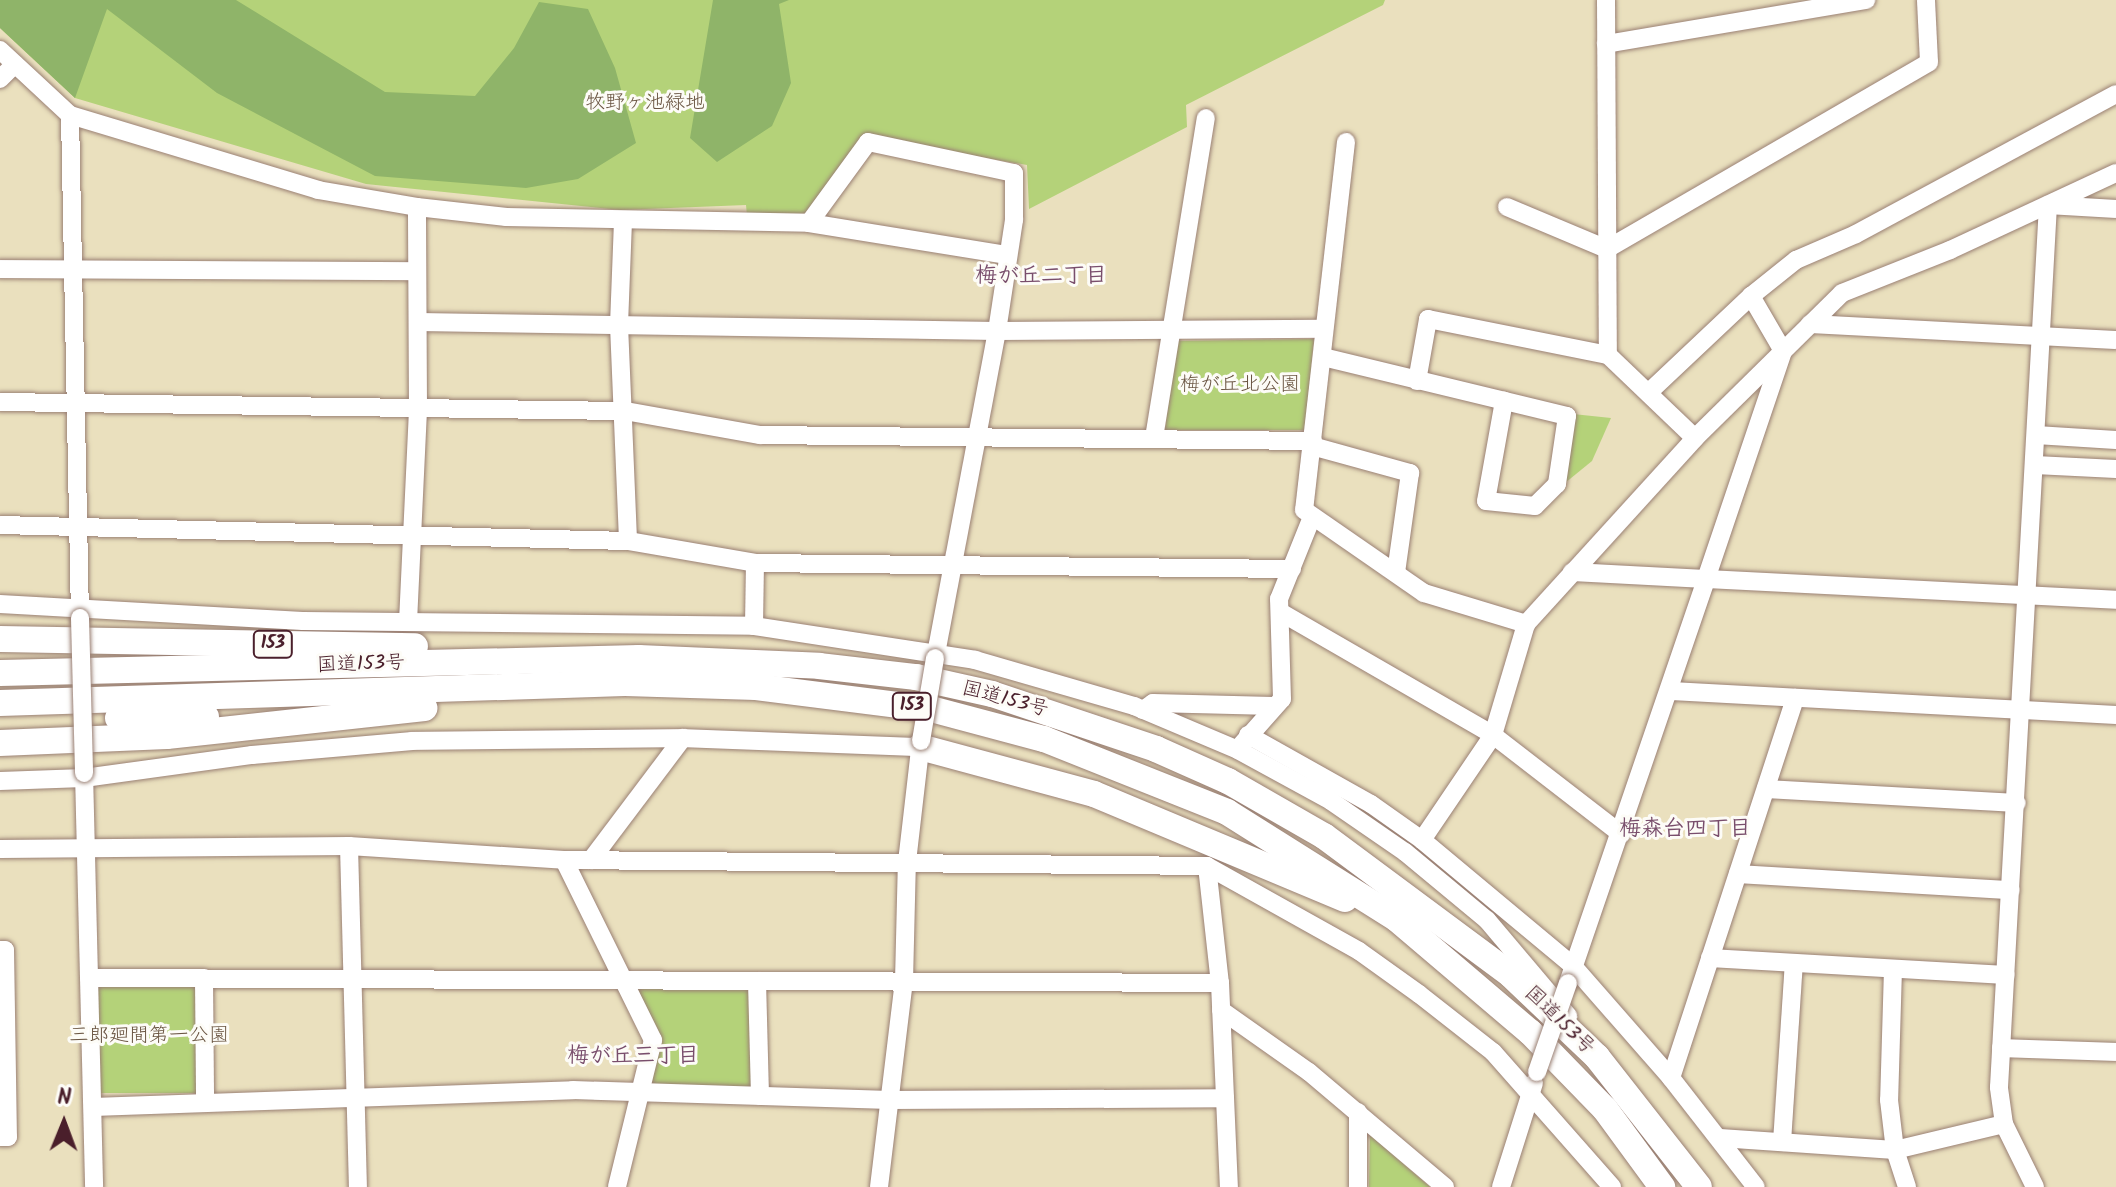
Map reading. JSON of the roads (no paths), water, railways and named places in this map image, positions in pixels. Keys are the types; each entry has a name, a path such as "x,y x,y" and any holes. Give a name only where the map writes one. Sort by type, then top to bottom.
{"highway":[{"name":"153","path":"0,639 468,647 546,657"},
{"name":"国道153号","path":"0,673 546,657 738,660 916,677 1096,726 1228,781 1324,836 1472,942 1597,1057 1699,1187"},
{"path":"0,661 190,660 251,668"},
{"name":"国道153号","path":"0,703 554,688 625,683 756,687 931,709 1030,735 1139,773 1227,812 1397,919 1530,1032 1605,1109 1662,1187"},
{"name":"153","path":"0,743 167,736 346,714 478,704 554,688"},
{"path":"0,721 346,714"},
{"path":"921,744 1094,794 1397,919"}],"street":[{"path":"1606,0 1608,355"},
{"path":"1606,44 1866,0"},
{"path":"1607,249 1929,62 1926,0"},
{"path":"0,50 70,115 318,190 417,207 506,217 809,223 1007,255"},
{"path":"0,79 15,64"},
{"path":"1648,393 1751,296 1796,260 1856,234 2116,94"},
{"path":"70,115 94,1187"},
{"path":"1154,438 1206,118"},
{"path":"809,223 868,142 1014,173 997,331 978,439 951,562 921,744 907,862 904,981 879,1187"},
{"path":"1346,142 1304,510 1424,593 1526,624"},
{"path":"1422,840 1493,735 1526,624 1695,438 1842,293 2116,173"},
{"path":"2048,205 2116,209"},
{"path":"2035,1187 2004,1124 1999,1087 2030,595 2048,205"},
{"path":"408,622 409,536 418,408 417,207"},
{"path":"1507,207 1607,249"},
{"path":"623,221 619,325 625,411 628,541"},
{"path":"0,269 416,271"},
{"path":"1501,1187 1570,974 1671,691 1783,351 1751,296"},
{"path":"1417,381 1428,319 1608,355 1695,438"},
{"path":"418,322 997,331 1323,329"},
{"path":"1810,324 2116,340"},
{"path":"1323,357 1567,416 1557,484 1535,506 1486,501 1504,401"},
{"path":"0,402 625,411 760,435 1154,438 1313,444 1410,473 1396,573"},
{"path":"2036,435 2116,440"},
{"path":"2035,465 2116,469"},
{"path":"1243,742 1282,699 1282,613 1279,599 1312,517"},
{"path":"0,525 79,530 628,541 755,563 951,562 1292,569"},
{"path":"754,626 755,563"},
{"path":"1572,572 2116,600"},
{"path":"0,604 80,613 408,622 754,626 935,655 1143,710 1243,742 1358,796 1422,840 1570,974 1671,1078 1756,1187"},
{"path":"1282,613 1493,735 1621,834"},
{"path":"1671,691 2116,715"},
{"path":"1671,1078 1795,698"},
{"path":"1143,710 1153,703 1273,706"},
{"path":"0,781 84,776 252,755 412,741 683,738 921,744"},
{"path":"591,860 683,738"},
{"path":"1243,742 1405,852 1487,920 1536,973 1597,1057"},
{"path":"1766,789 2017,803"},
{"path":"349,846 358,1187"},
{"path":"0,849 349,846 564,860 1207,866 1359,951 1493,1052 1612,1187"},
{"path":"564,860 653,1040 617,1187"},
{"path":"1207,866 1220,983 1229,1187"},
{"path":"1738,874 2011,890"},
{"path":"0,950 5,950 3,1051 8,1137 0,1137"},
{"path":"1710,958 2006,975"},
{"path":"1782,1142 1794,963"},
{"path":"1893,969 1889,1100 1895,1150 1907,1187"},
{"path":"89,978 1220,983"},
{"path":"204,978 205,1103"},
{"path":"757,981 760,1096"},
{"path":"1221,1010 1358,1112 1445,1187"},
{"path":"2001,1048 2116,1052"},
{"path":"93,1107 641,1091 890,1100 1225,1098"},
{"path":"1358,1112 1358,1187"},
{"path":"1720,1138 1895,1150 2004,1124"}],"district":[{"name":"梅が丘二丁目","path":"1041,277"},
{"name":"梅森台四丁目","path":"1685,830"},
{"name":"梅が丘三丁目","path":"633,1057"}],"park label":[{"name":"牧野ヶ池緑地","path":"645,103"},
{"name":"梅が丘北公園","path":"1240,385"},
{"name":"三郎廻間第一公園","path":"149,1036"}]}
